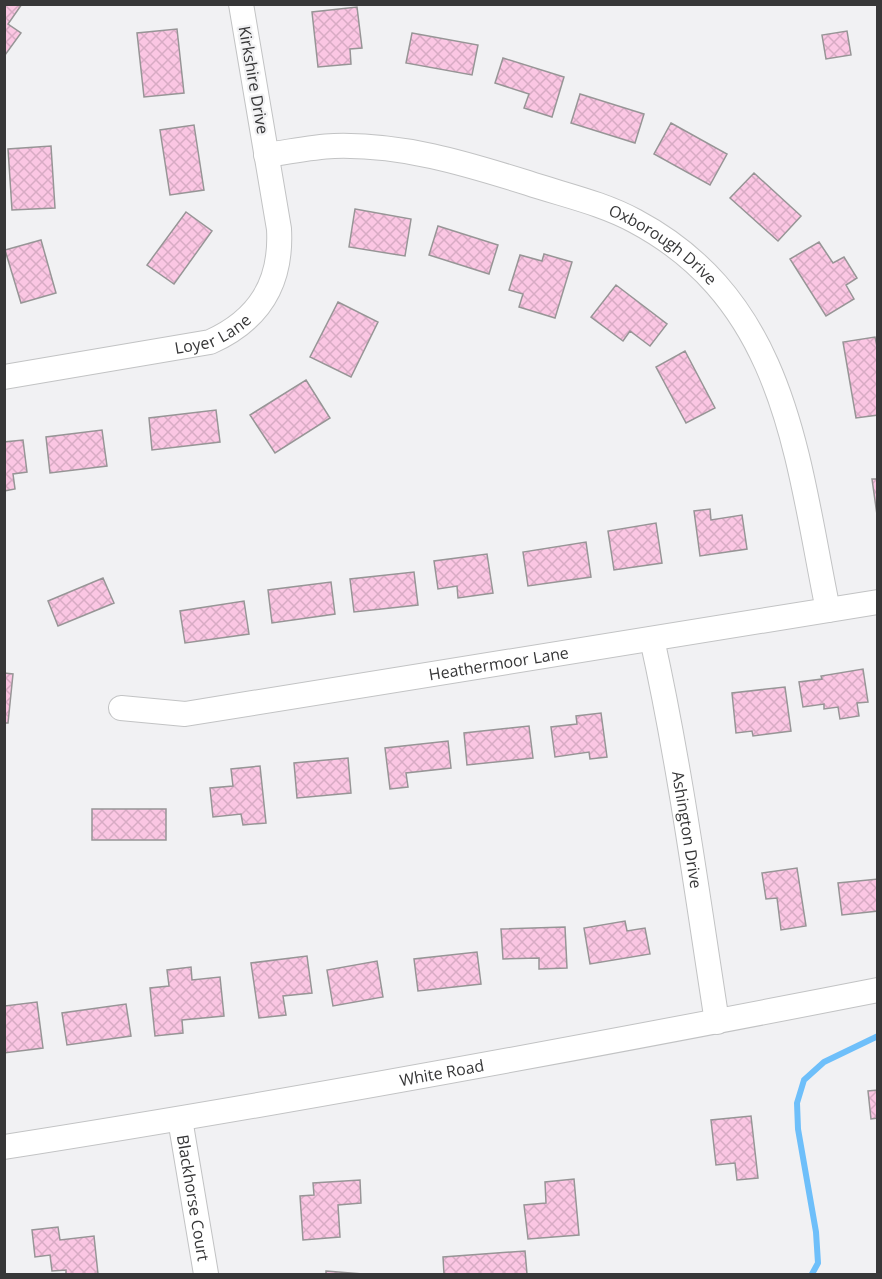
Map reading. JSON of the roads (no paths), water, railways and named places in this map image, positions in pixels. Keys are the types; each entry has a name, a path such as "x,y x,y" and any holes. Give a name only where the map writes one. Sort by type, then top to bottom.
{"street":[{"name":"Kirkshire Drive","path":"241,4 266,155"},
{"name":"Oxborough Drive","path":"266,155 335,146 385,147 418,152 466,164 609,209 663,238 690,258 714,281 735,307 768,364 797,457 828,610"},
{"name":"Loyer Lane","path":"4,377 194,346 210,342 237,327 250,316 264,298 278,261 279,229 266,155"},
{"name":"Heathermoor Lane","path":"121,708 185,714 878,602"},
{"name":"Ashington Drive","path":"652,639 681,791 717,1022"},
{"name":"White Road","path":"4,1147 180,1119 717,1022 878,990"},
{"name":"Blackhorse Court","path":"180,1119 206,1275"}],"waterway":[{"path":"812,1274 818,1263 816,1232 798,1129 797,1103 804,1080 824,1062 878,1036"}]}
